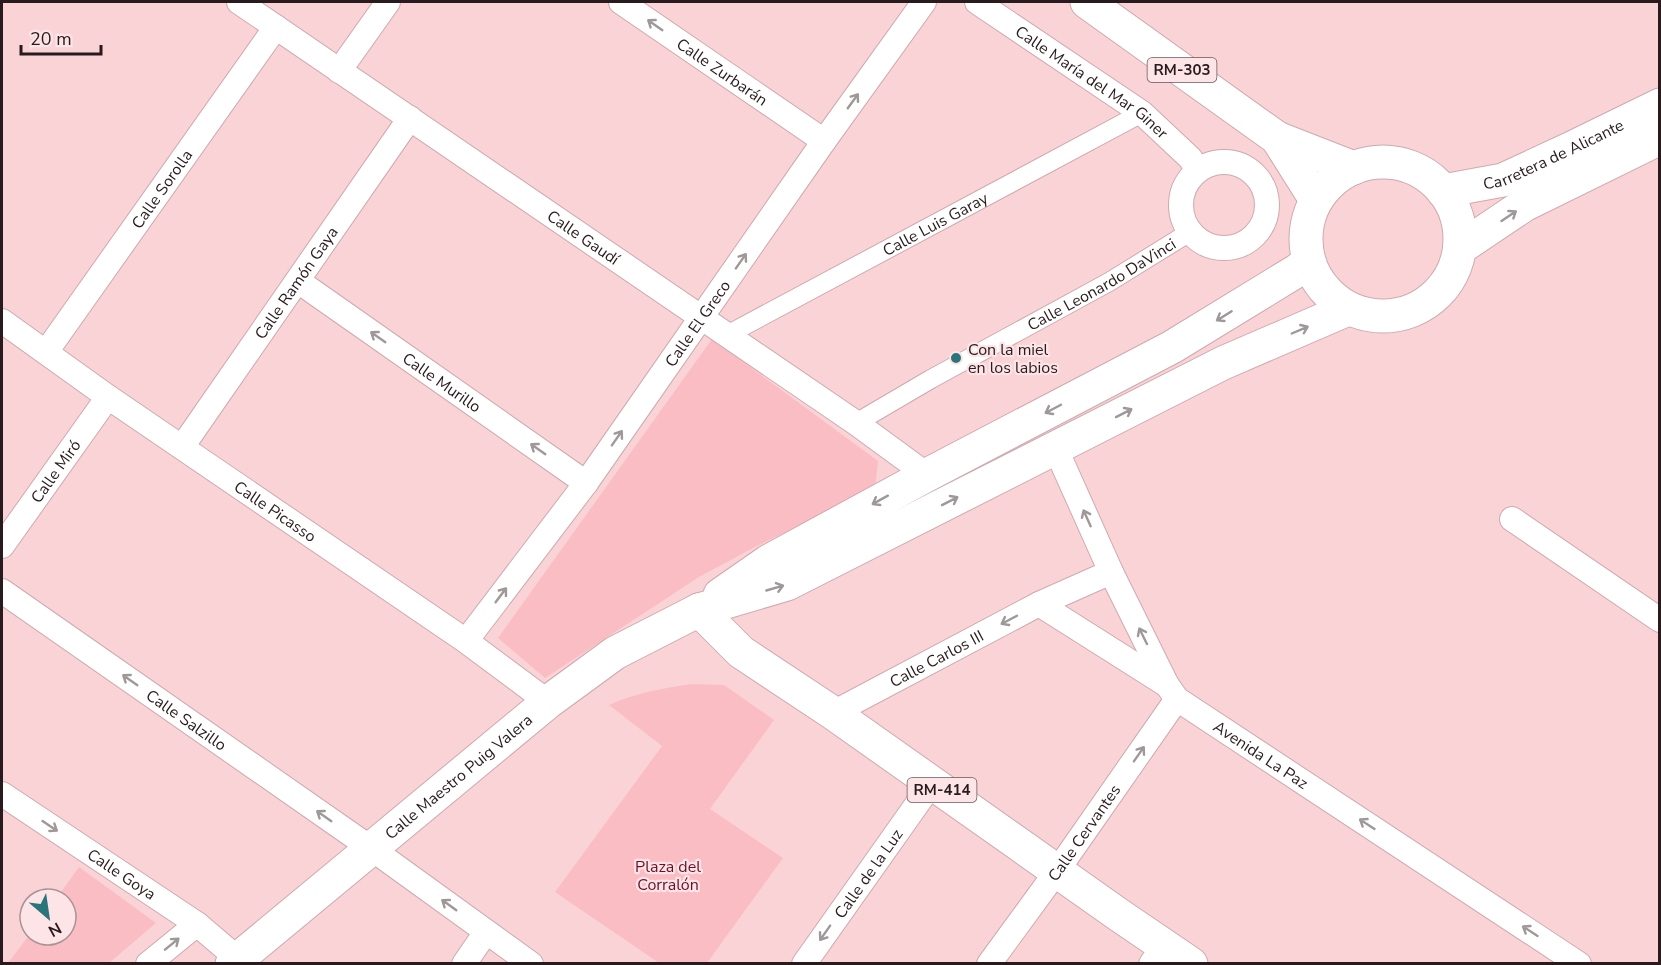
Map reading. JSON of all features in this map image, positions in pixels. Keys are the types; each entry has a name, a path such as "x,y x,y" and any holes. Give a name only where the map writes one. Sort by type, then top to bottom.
{"main road":[{"name":"RM-303","path":"1087,2 1277,138 1353,168"},
{"name":"Carretera de Alicante","path":"1443,191 1503,180 1659,105"},
{"name":"RM-303","path":"1277,138 1316,200"},
{"name":"Carretera de Alicante","path":"1460,248 1524,205 1659,138"},
{"path":"1393,162 1429,177 1443,191 1454,208 1460,228 1460,248 1453,272 1439,292 1420,307 1397,316 1372,316 1348,309 1331,297 1317,281 1308,262 1305,241 1308,220 1316,200 1332,181 1353,168 1373,163 1393,162"},
{"path":"699,610 769,561 927,475 1172,347 1308,262"},
{"path":"699,610 787,584 1223,363 1348,309"},
{"name":"Calle Maestro Puig Valera","path":"235,961 548,702 615,653 699,610"},
{"name":"RM-414","path":"699,610 741,652 833,713 1057,871 1158,954 1191,963"}],"street":[{"name":"Calle Gaudí","path":"239,2 856,423 927,475"},
{"path":"339,71 388,2"},
{"name":"Calle Zurbarán","path":"621,2 824,141"},
{"name":"Calle El Greco","path":"466,642 586,483 824,141 924,2"},
{"name":"Calle María del Mar Giner","path":"978,2 1142,113 1190,158 1198,170"},
{"name":"Calle Sorolla","path":"46,352 276,27"},
{"name":"Calle Luis Garay","path":"727,335 1142,113"},
{"name":"Calle Ramón Gaya","path":"182,447 410,118"},
{"path":"1225,161 1240,164 1252,171 1262,182 1267,196 1268,211 1255,236 1243,244 1229,248 1215,248 1201,242 1190,232 1183,220 1180,207 1182,193 1188,180 1198,170 1211,163 1225,161"},
{"name":"Calle Leonardo DaVinci","path":"856,423 1108,282 1190,232"},
{"name":"Calle Murillo","path":"298,281 586,483"},
{"name":"Calle Picasso","path":"2,321 108,397 466,642 548,702"},
{"name":"Calle Miró","path":"2,546 108,397"},
{"path":"1055,447 1111,572 1172,692"},
{"path":"1512,519 1659,620"},
{"name":"Calle Carlos III","path":"833,713 1039,604 1111,572"},
{"name":"Calle Salzillo","path":"2,591 531,963"},
{"path":"1039,604 1172,692"},
{"name":"Calle Cervantes","path":"989,963 1057,871 1172,692"},
{"name":"Avenida La Paz","path":"1172,692 1579,963"},
{"name":"Calle de la Luz","path":"804,963 932,783"},
{"name":"Calle Goya","path":"2,794 197,924 235,961"},
{"path":"148,963 197,924"},
{"path":"464,963 486,932"}],"green space":[{"path":"712,339 878,461 875,489 699,577 545,678 498,638"},
{"name":"Plaza del Corralón","path":"692,684 724,685 774,720 710,809 783,858 707,963 659,963 555,892 662,746 609,705 639,694"},
{"path":"79,867 156,923 109,963 8,963 20,947 78,947 78,887 65,887"}],"place":[{"name":"Con la miel en los labios","path":"956,358"}]}
